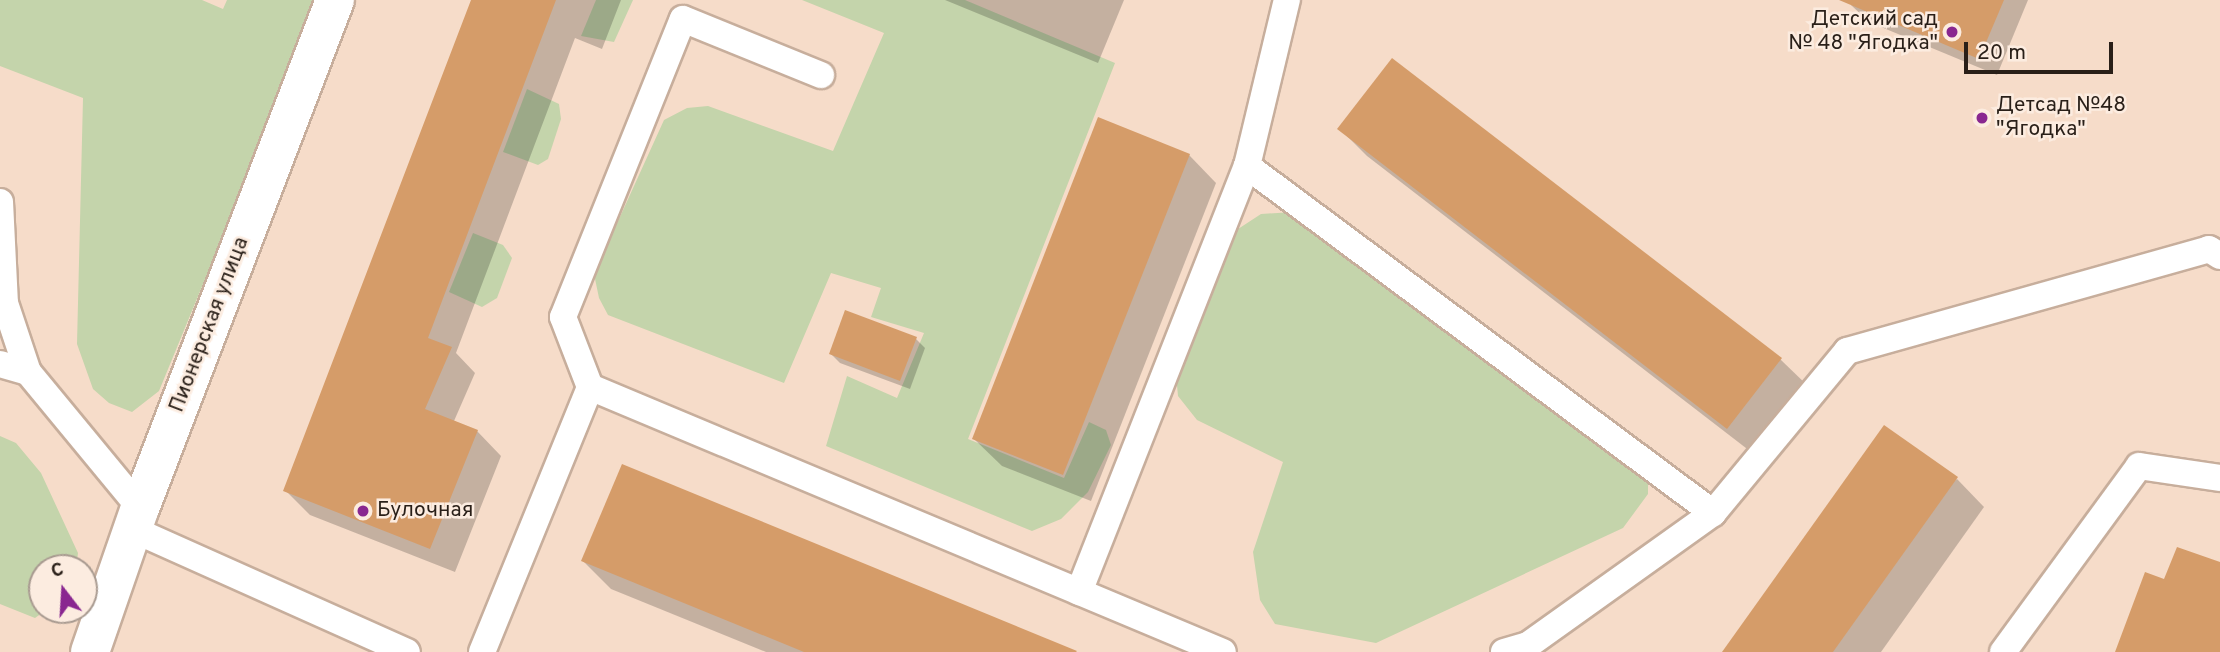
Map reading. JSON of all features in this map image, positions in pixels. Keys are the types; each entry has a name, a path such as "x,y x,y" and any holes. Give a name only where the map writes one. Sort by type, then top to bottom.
{"street":[{"name":"Пионерская улица","path":"90,652 136,518 335,0"}],"lane":[{"path":"1079,592 1247,166 1287,0"},
{"path":"482,652 590,387 563,317 683,19 821,75"},
{"path":"1247,166 1713,513"},
{"path":"0,202 2,302 28,372 136,518 407,652"},
{"path":"1504,652 1528,645 1713,513 1847,352 2209,249 2220,256"},
{"path":"0,364 28,372"},
{"path":"590,387 1223,652"},
{"path":"2003,652 2139,466 2220,478"}],"green space":[{"path":"0,0 202,0 223,9 227,0 320,0 159,391 132,412 109,403 93,389 77,344 83,98 0,66"},
{"path":"596,0 633,0 614,42 581,36"},
{"path":"802,0 965,0 1115,63 968,439 1064,478 1089,422 1106,430 1111,445 1088,492 1061,519 1032,531 826,446 847,376 897,398 924,333 871,317 881,288 831,273 784,383 608,315 599,298 594,274 664,120 687,108 708,106 833,151 884,33"},
{"path":"527,89 559,104 561,119 548,159 538,165 503,152"},
{"path":"1293,212 1648,481 1648,494 1623,528 1376,643 1275,624 1260,600 1253,552 1283,462 1197,420 1178,396 1176,375 1235,231 1261,214"},
{"path":"473,233 503,245 512,258 497,298 482,307 449,292"},
{"path":"0,436 16,443 41,473 78,553 28,554 28,615 0,604"}],"building":[{"path":"471,0 556,0 428,338 452,347 425,409 478,430 430,549 283,491"},
{"name":"Детский сад № 48 \"Ягодка\"","path":"1839,0 2004,0 1979,59"},
{"path":"1392,58 1782,358 1727,429 1337,129"},
{"path":"1098,117 1190,154 1063,475 972,439"},
{"path":"845,310 917,337 900,381 829,354"},
{"path":"1884,425 1958,477 1833,652 1722,652"},
{"path":"622,464 1077,651 804,652 581,561"},
{"path":"2177,547 2220,562 2220,652 2115,652 2145,572 2164,579"}],"place":[{"name":"Детский сад № 48 \"Ягодка\"","path":"1952,32"},
{"name":"Детсад №48 \"Ягодка\"","path":"1982,118"},
{"name":"Булочная","path":"363,511"}]}
